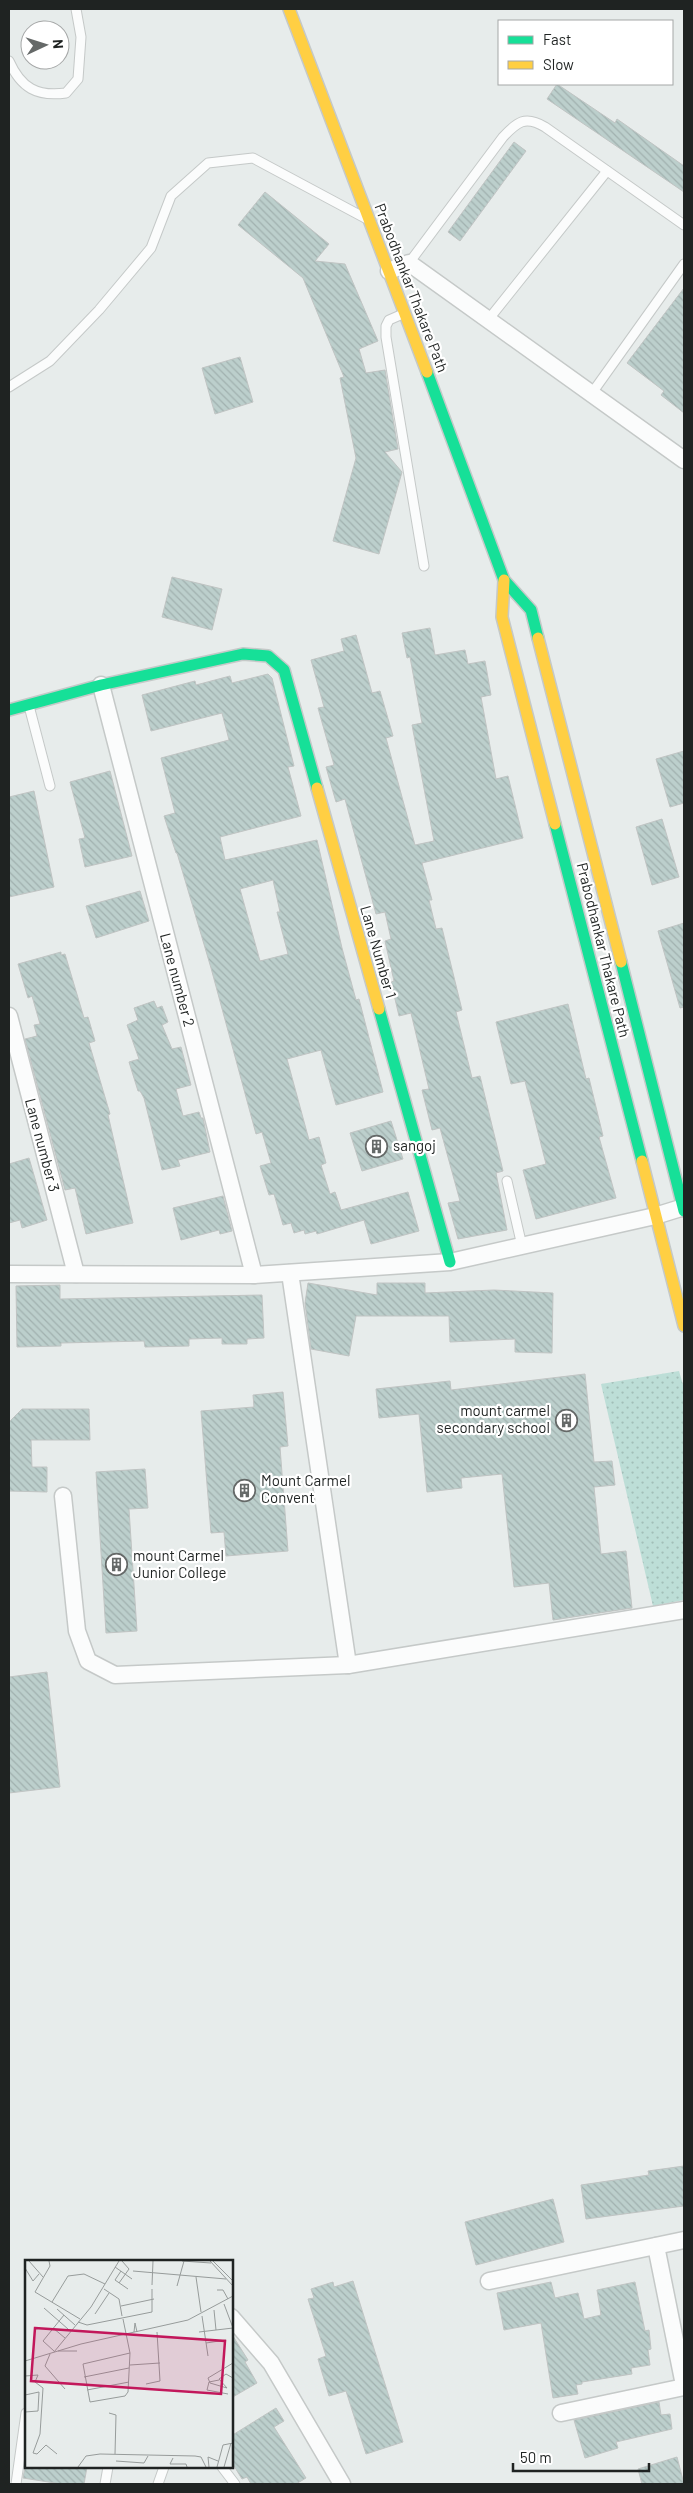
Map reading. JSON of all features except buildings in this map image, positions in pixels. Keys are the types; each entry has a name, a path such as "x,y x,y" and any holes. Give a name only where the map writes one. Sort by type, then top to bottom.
{"main road":[{"name":"Prabodhankar Thakare Path","path":"289,9 504,580 531,610 684,1208"},
{"name":"Prabodhankar Thakare Path","path":"504,580 502,617 684,1326"},
{"name":"Lane Number 1","path":"101,685 243,654 268,656 284,670 450,1262"},
{"path":"9,710 101,685"}],"street":[{"path":"388,271 409,263 684,460"},
{"name":"Lane number 2","path":"101,685 254,1275"},
{"name":"Lane number 3","path":"9,1016 76,1274"},
{"path":"9,1274 254,1275 450,1262 684,1208"},
{"path":"290,1273 348,1664"},
{"path":"63,1496 77,1631 88,1661 115,1675 348,1664 684,1610"},
{"path":"489,2281 684,2240"},
{"path":"561,2413 684,2386 656,2246"},
{"path":"232,2318 271,2363 342,2484"}],"lane":[{"path":"9,61 14,74 29,89 50,95 66,93 78,79 81,36 76,9"},
{"path":"409,263 516,122 533,120 684,224"},
{"path":"9,387 50,361 99,310 151,248 171,196 208,163 254,158 312,192 369,220"},
{"path":"488,320 607,171"},
{"path":"592,393 684,264"},
{"path":"405,313 389,320 386,326 386,337 424,566"},
{"path":"28,705 50,786"},
{"path":"507,1182 522,1246"},
{"path":"16,2484 25,2420"},
{"path":"105,2484 108,2468"},
{"path":"158,2484 164,2468"},
{"path":"223,2468 234,2484"}],"green space":[{"path":"679,1371 684,1388 684,1600 653,1606 601,1384"}],"traffic: fast":[{"path":"427,372 504,580 531,610 538,638"},
{"path":"9,710 101,685 243,654 268,656 284,670 317,788"},
{"path":"555,824 642,1161"},
{"path":"621,962 684,1211"},
{"path":"379,1009 450,1262"}],"traffic: slow":[{"path":"289,9 427,372"},
{"path":"504,580 502,617 555,824"},
{"path":"538,638 621,962"},
{"path":"317,788 379,1009"},
{"path":"642,1161 684,1326"}],"place":[{"name":"sangoj","path":"377,1146"},
{"name":"mount carmel secondary school","path":"566,1420"},
{"name":"Mount Carmel Convent","path":"245,1490"},
{"name":"mount Carmel Junior College","path":"117,1565"}]}
